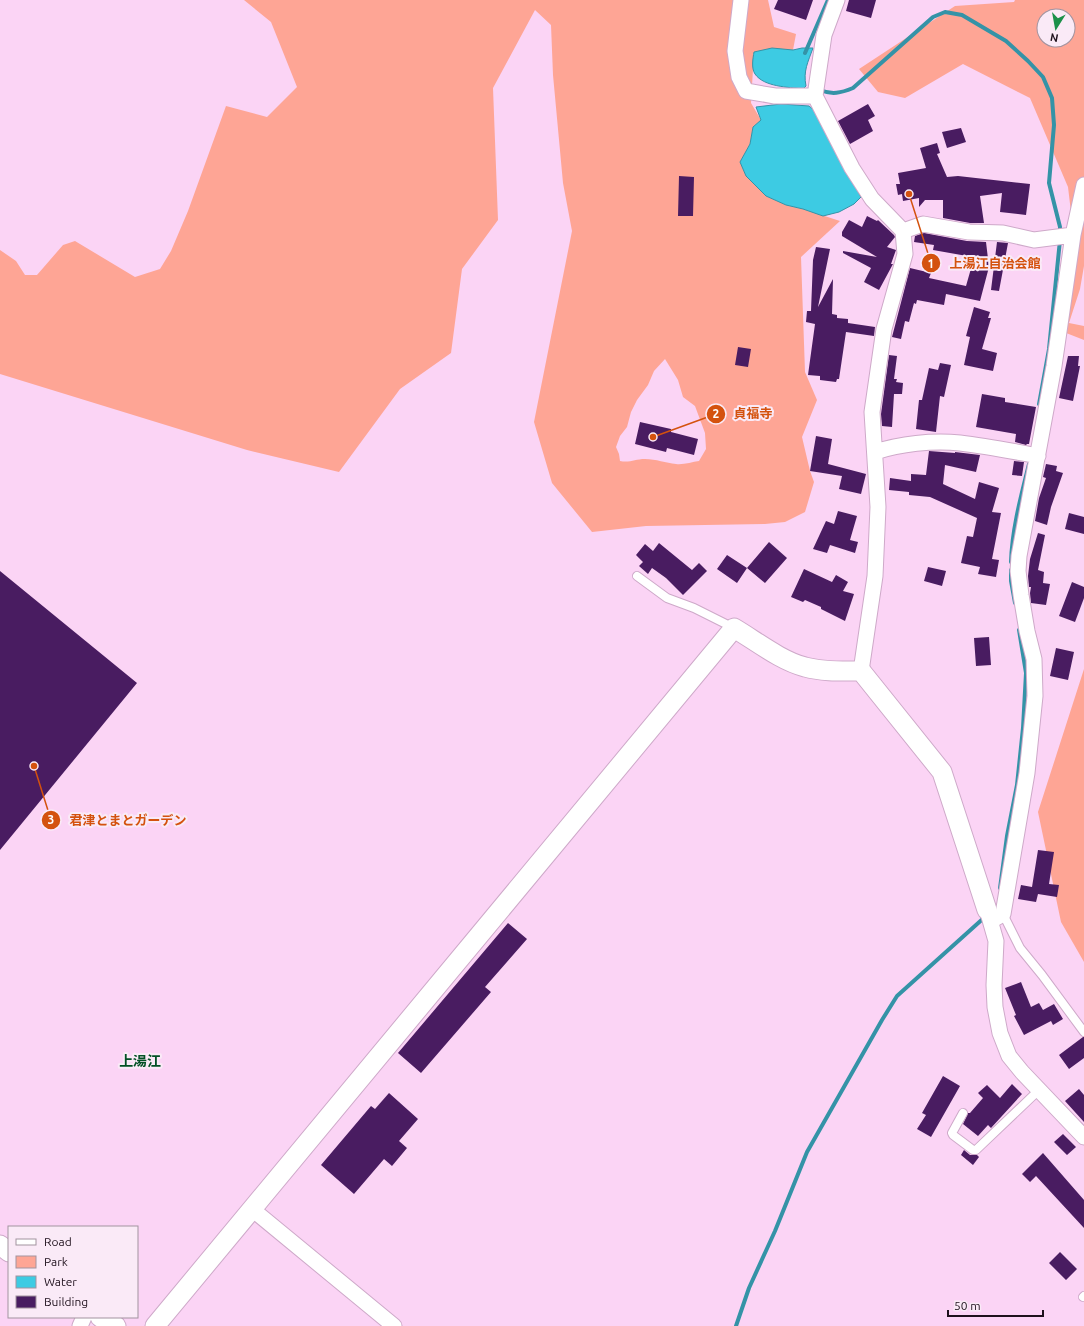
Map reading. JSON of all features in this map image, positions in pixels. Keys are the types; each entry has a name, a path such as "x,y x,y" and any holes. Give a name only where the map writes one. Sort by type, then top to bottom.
{"street":[{"path":"741,0 735,51 739,77 746,92 775,96 815,91"},
{"path":"837,0 824,35 815,91 852,168 872,199 903,231 905,254 884,330 872,412 878,507 875,576 861,671 942,772 993,916 996,941 994,985 995,1007 1000,1032 1009,1056 1022,1072 1084,1137"},
{"path":"993,916 1027,774 1035,696 1034,659 1027,631 1018,571 1019,556 1033,455 1054,366 1063,236 1084,185"},
{"path":"903,231 923,224 969,232 1003,233 1034,240 1063,236"},
{"path":"874,452 895,446 928,443 958,443 1033,455"},
{"path":"155,1326 734,628 782,658 805,667 836,671 861,671"},
{"path":"252,1209 394,1326"},
{"path":"0,1245 8,1251"},
{"path":"102,1318 116,1326"}],"lane":[{"path":"638,576 667,598 694,608 734,628"},
{"path":"993,916 1042,975 1084,1032"},
{"path":"963,1113 952,1130 953,1135 973,1150 976,1150 1039,1090"}],"green space":[{"path":"244,0 768,0 774,27 796,34 793,50 754,52 751,103 761,120 753,127 750,144 740,162 746,176 766,196 786,205 840,221 801,257 805,372 817,400 802,437 814,482 805,512 785,522 765,524 646,526 592,532 552,483 534,422 572,231 563,183 553,75 551,25 535,10 493,88 498,220 462,269 451,353 400,389 339,472 247,450 0,374 0,250 16,261 25,275 37,275 63,245 75,241 135,277 160,269 171,251 188,211 226,106 267,117 297,87 271,22","holes":["665,359 678,380 683,397 695,406 705,433 706,449 699,461 685,464 649,459 627,462 620,461 616,447 620,436 627,427 631,412 637,400 648,385 654,371"]},
{"path":"1015,0 1084,0 1084,266 1080,289 1069,323 1084,326 1084,340 1061,331 1076,254 1068,187 1030,98 963,64 905,98 878,92 859,69 955,6 1014,2"},
{"path":"1084,669 1084,962 1061,922 1038,812"}],"water":[{"path":"772,48 793,50 813,48 806,71 806,86 803,89 770,84 764,82 755,74 753,66 754,52"},
{"path":"781,104 809,106 814,110 861,197 854,204 839,212 823,216 786,205 766,196 746,176 740,162 750,144 753,127 761,120 756,107"}],"building":[{"path":"778,0 813,0 806,20 774,9"},
{"path":"849,0 876,0 871,18 846,11"},
{"path":"868,104 875,116 868,120 873,131 850,144 838,121"},
{"path":"961,128 966,142 947,148 942,132"},
{"path":"937,143 940,153 937,154 947,177 958,176 1030,184 1026,215 1000,212 1002,193 980,196 984,223 970,223 943,218 943,200 925,200 919,207 919,198 903,201 902,194 898,195 896,184 900,184 898,173 926,168 920,148"},
{"path":"679,176 694,177 693,216 678,216"},
{"path":"867,216 877,221 878,220 895,237 887,247 896,250 891,264 893,264 879,290 864,282 871,268 843,253 843,251 877,257 842,236 842,232 849,220 862,227"},
{"path":"924,233 967,241 986,242 989,267 980,301 946,294 944,305 917,300 916,304 914,303 909,322 905,321 901,339 892,337 910,268 931,273 929,278 966,286 974,258 933,250 934,245 914,242 915,236"},
{"path":"997,242 1008,243 999,291 991,290"},
{"path":"816,247 830,249 818,307 833,279 832,314 837,315 837,318 848,319 848,323 875,327 874,336 846,332 839,379 837,379 836,382 820,380 820,376 808,375 815,324 806,322 807,311 811,311 813,260"},
{"path":"974,307 990,312 988,318 991,318 982,349 997,353 993,371 964,365 970,337 966,336"},
{"path":"738,347 751,349 748,367 735,365"},
{"path":"889,355 897,356 894,379 897,379 896,382 903,383 902,394 894,394 892,427 882,426 881,414"},
{"path":"1068,356 1079,356 1078,366 1080,366 1073,401 1059,398"},
{"path":"940,363 951,365 944,397 940,396 936,432 916,429 919,400 922,400 929,368 938,370"},
{"path":"982,394 1005,398 1005,402 1036,407 1029,444 1026,445 1015,442 1016,434 976,427"},
{"path":"640,422 671,429 671,432 698,439 694,455 667,448 666,452 635,444"},
{"path":"816,436 832,439 828,464 866,474 861,494 839,489 842,476 810,471"},
{"path":"929,451 980,455 976,472 945,465 943,484 975,499 979,482 999,488 992,512 1001,513 992,559 999,560 996,577 978,574 980,567 961,563 967,536 973,537 977,518 930,497 909,495 909,492 889,490 890,478 911,481 911,474 926,475"},
{"path":"1014,461 1024,462 1022,476 1012,475"},
{"path":"1046,464 1057,466 1056,471 1063,473 1051,507 1047,525 1035,521 1039,498 1046,478 1043,477"},
{"path":"838,511 857,516 850,540 858,542 855,553 830,545 827,553 813,549 826,521 834,524"},
{"path":"1069,513 1084,517 1084,534 1065,529"},
{"path":"1038,533 1045,535 1038,570 1044,572 1043,583 1050,584 1046,605 1031,603 1031,587 1029,587 1028,576 1030,559"},
{"path":"769,542 787,558 765,583 747,568"},
{"path":"659,543 692,570 699,563 707,571 683,595 666,578 652,568 648,574 639,566 643,562 636,555 645,544 653,551"},
{"path":"727,555 747,568 737,583 717,569"},
{"path":"928,567 946,571 942,586 924,581"},
{"path":"804,569 832,582 836,575 848,582 843,591 854,594 845,621 821,609 821,607 805,600 803,602 791,597"},
{"path":"0,571 137,683 0,850"},
{"path":"1072,582 1084,587 1084,598 1075,622 1059,616"},
{"path":"989,637 991,665 976,666 974,638"},
{"path":"1056,648 1074,652 1068,680 1050,676"},
{"path":"1038,850 1054,852 1049,884 1059,885 1057,897 1038,894 1036,902 1018,899 1021,885 1032,887"},
{"path":"508,923 527,939 485,987 491,992 421,1073 398,1053"},
{"path":"1021,982 1031,1007 1039,1003 1043,1010 1054,1004 1063,1019 1053,1025 1051,1021 1024,1035 1014,1016 1016,1015 1005,988"},
{"path":"1083,1037 1084,1058 1069,1069 1059,1055"},
{"path":"943,1076 960,1086 931,1137 917,1129 926,1115 922,1113"},
{"path":"1012,1084 1022,1094 991,1128 988,1125 978,1136 963,1124 968,1113 970,1113 983,1098 978,1093 987,1085 1000,1098"},
{"path":"1079,1089 1084,1095 1084,1122 1065,1101"},
{"path":"389,1093 418,1119 399,1141 407,1148 392,1166 384,1159 354,1194 321,1165 371,1106 375,1109"},
{"path":"1063,1134 1076,1147 1067,1155 1054,1142"},
{"path":"964,1150 970,1155 977,1155 979,1157 973,1165 961,1155"},
{"path":"1043,1153 1084,1200 1084,1228 1036,1176 1030,1182 1022,1174"},
{"path":"1060,1252 1077,1269 1066,1280 1049,1263"}],"waterway":[{"path":"805,53 828,0"},
{"path":"820,90 836,93 853,88 933,17 945,12 962,15 1006,41 1043,77 1052,98 1054,125 1049,183 1060,227 1060,234"},
{"path":"1039,404 1049,349 1060,240"},
{"path":"1011,562 1015,525 1029,464"},
{"path":"1011,570 1011,581 1015,603"},
{"path":"1000,888 1007,836 1017,785 1023,728 1026,673 1019,630"},
{"path":"736,1326 749,1288 775,1231 807,1152 882,1020 897,996 986,916"}],"place":[{"name":"上湯江自治会館","path":"909,194"},
{"name":"貞福寺","path":"653,437"},
{"name":"君津とまとガーデン","path":"34,766"}],"district":[{"name":"上湯江","path":"140,1061"}]}
